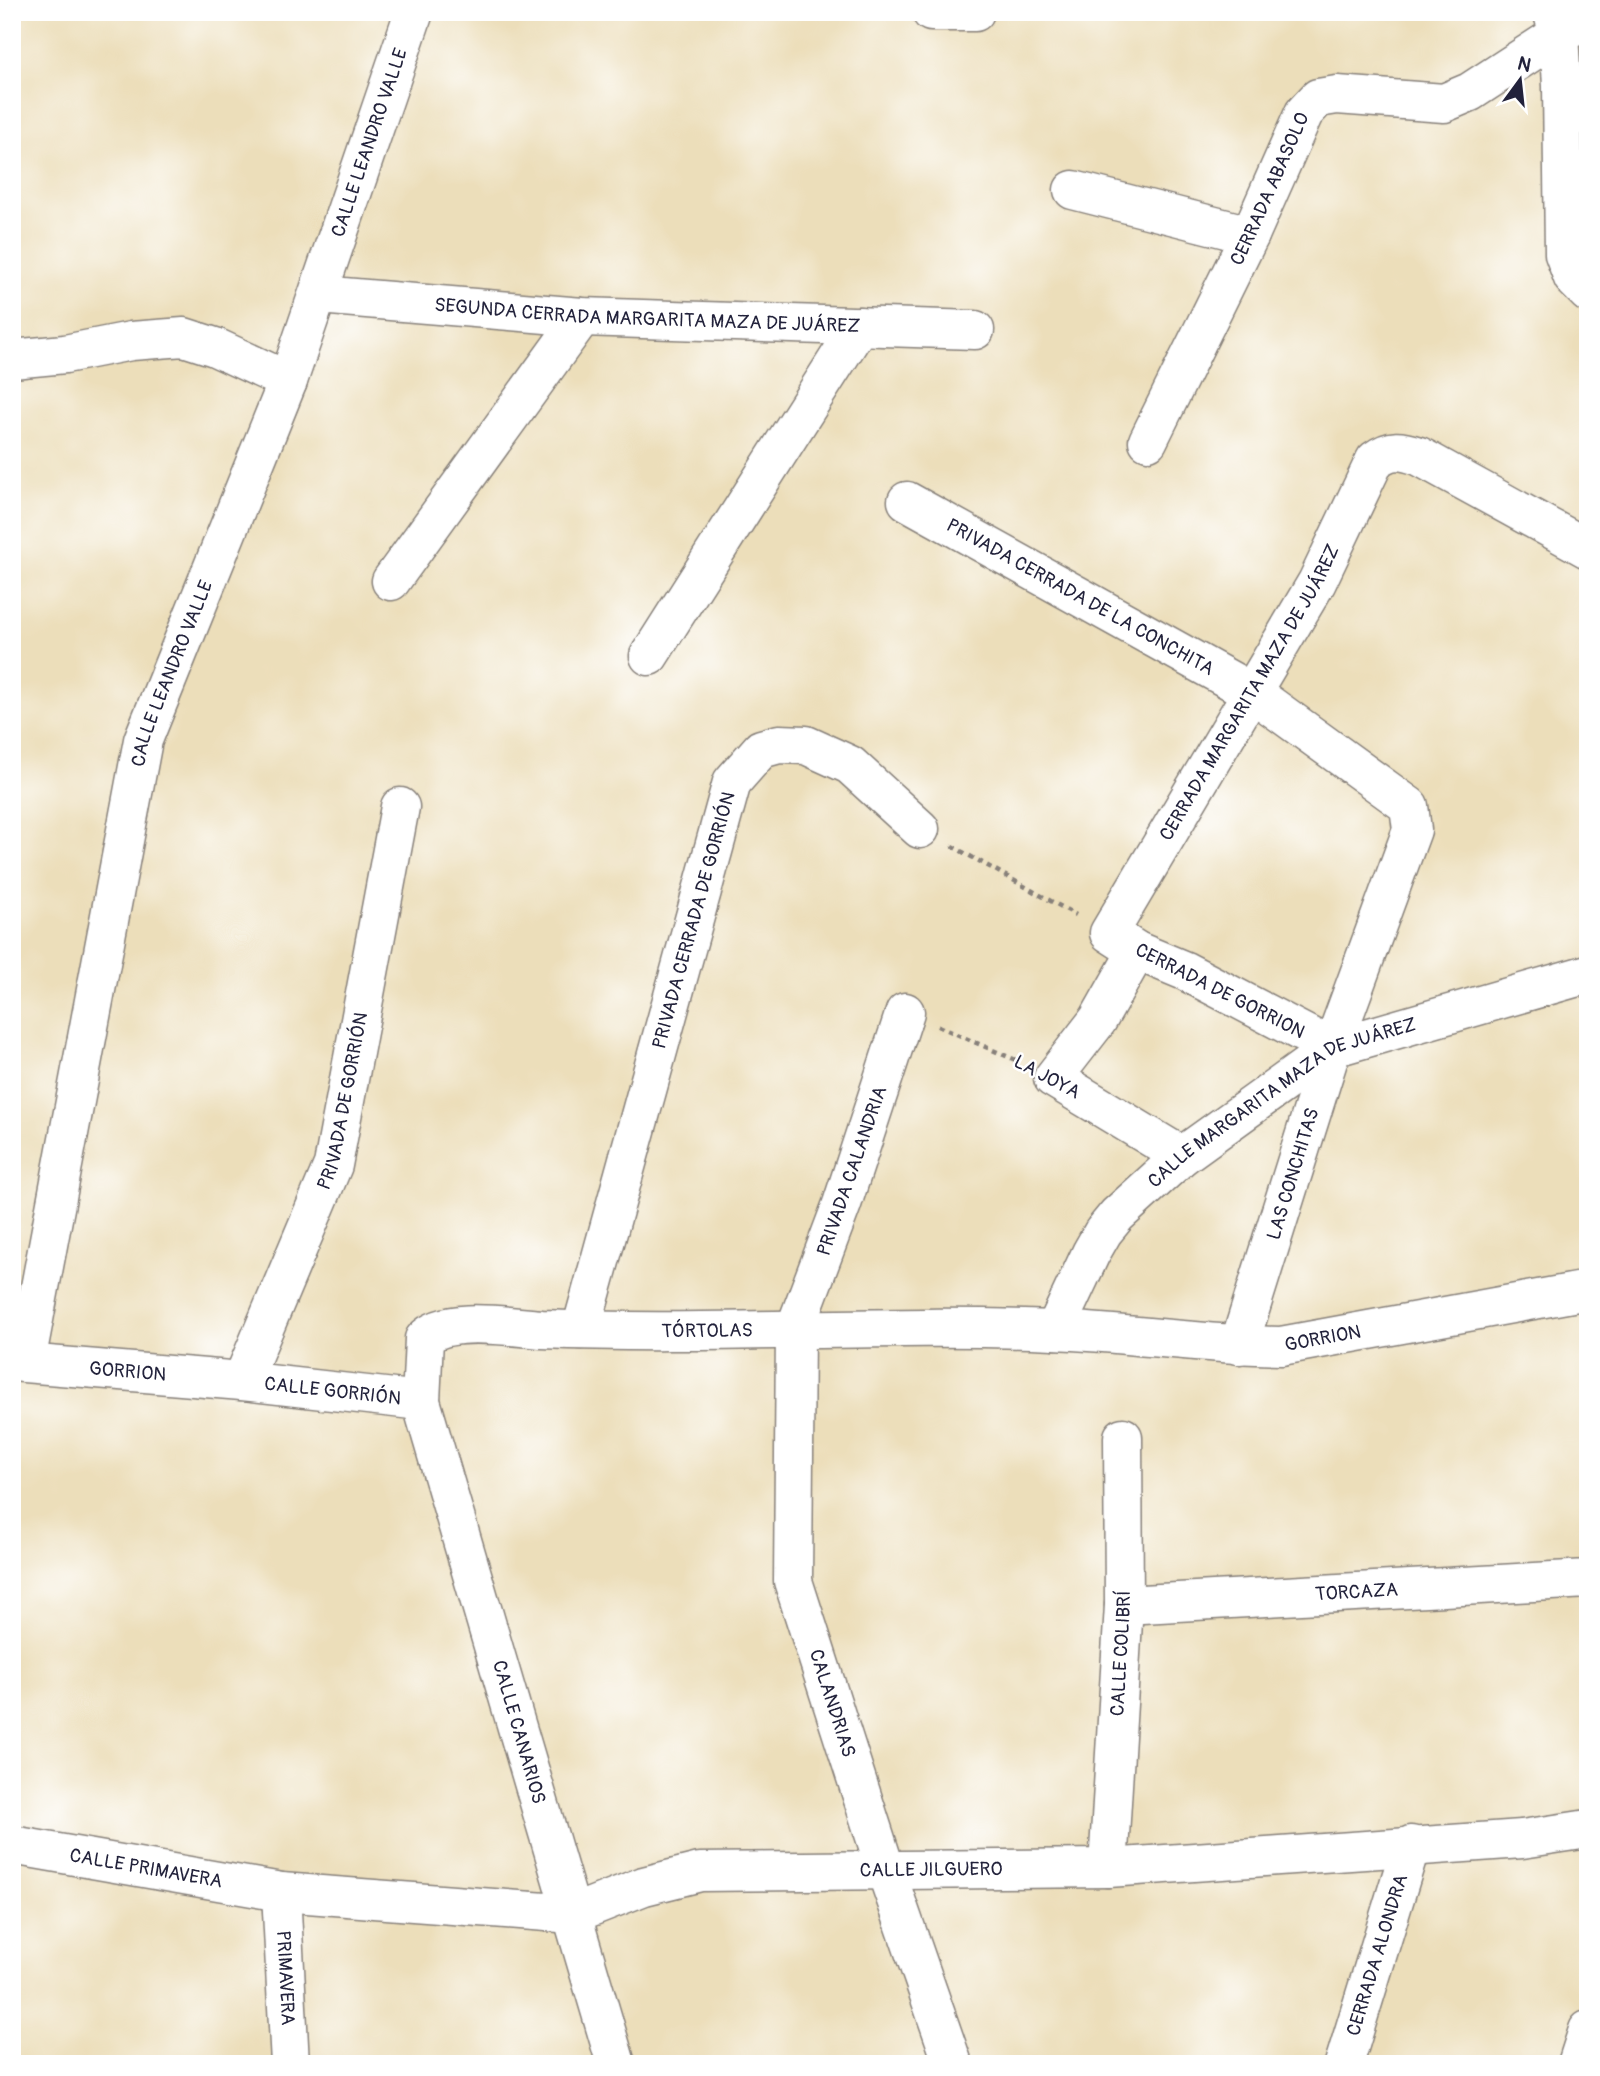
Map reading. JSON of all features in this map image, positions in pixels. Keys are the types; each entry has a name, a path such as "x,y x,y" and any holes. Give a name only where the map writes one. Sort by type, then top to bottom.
{"street":[{"name":"CALLE LEANDRO VALLE","path":"19,1362 143,740 288,381 414,12"},
{"path":"931,12 975,12"},
{"path":"1566,23 1564,254 1573,278 1588,293"},
{"name":"CERRADA ABASOLO","path":"1148,441 1250,235 1304,114 1318,99 1337,95 1444,103 1470,92 1566,23"},
{"path":"1073,190 1250,235"},
{"name":"SEGUNDA CERRADA MARGARITA MAZA DE JUÁREZ","path":"319,295 582,317 975,330"},
{"path":"391,581 582,317"},
{"path":"649,656 859,326"},
{"path":"12,359 65,354 131,341 184,337 215,347 288,381"},
{"name":"CERRADA MARGARITA MAZA DE JUÁREZ","path":"1053,1078 1098,1020 1123,942 1253,693 1317,582 1376,460 1387,451 1401,450 1419,456 1588,549"},
{"name":"PRIVADA CERRADA DE LA CONCHITA","path":"908,501 1253,693 1409,806"},
{"name":"PRIVADA CERRADA DE GORRIÓN","path":"581,1331 733,782 761,749 779,744 806,745 850,765 920,829"},
{"name":"LAS CONCHITAS","path":"1239,1345 1332,1048 1412,831 1409,806"},
{"name":"PRIVADA DE GORRIÓN","path":"242,1381 333,1165 400,807"},
{"name":"CERRADA DE GORRION","path":"1123,942 1185,971 1332,1048"},
{"name":"CALLE MARGARITA MAZA DE JUÁREZ","path":"1055,1330 1103,1232 1117,1215 1182,1156 1332,1048 1588,974"},
{"name":"PRIVADA CALANDRIA","path":"795,1329 842,1204 905,1012"},
{"name":"LA JOYA","path":"1053,1078 1182,1156"},
{"name":"GORRION","path":"1055,1330 1281,1346 1588,1290"},
{"name":"TÓRTOLAS","path":"421,1401 424,1339 430,1332 455,1325 581,1331 1055,1330"},
{"name":"CALANDRIAS","path":"795,1329 793,1581 886,1871 953,2064"},
{"name":"GORRION","path":"19,1362 242,1381"},
{"name":"CALLE GORRIÓN","path":"242,1381 421,1401"},
{"name":"CALLE CANARIOS","path":"421,1401 616,2064"},
{"name":"CALLE COLIBRÍ","path":"1108,1868 1124,1605 1123,1437"},
{"name":"TORCAZA","path":"1124,1605 1588,1578"},
{"name":"CALLE JILGUERO","path":"281,1892 573,1914 644,1886 700,1872 1108,1868 1522,1839 1588,1829"},
{"name":"CALLE PRIMAVERA","path":"12,1845 281,1892"},
{"name":"CERRADA ALONDRA","path":"1345,2064 1410,1845"},
{"name":"PRIMAVERA","path":"281,1892 290,2064"},
{"path":"1577,2064 1588,2030"}],"path":[{"path":"920,829 1123,942"},
{"name":"LA JOYA","path":"905,1012 1053,1078"}]}
